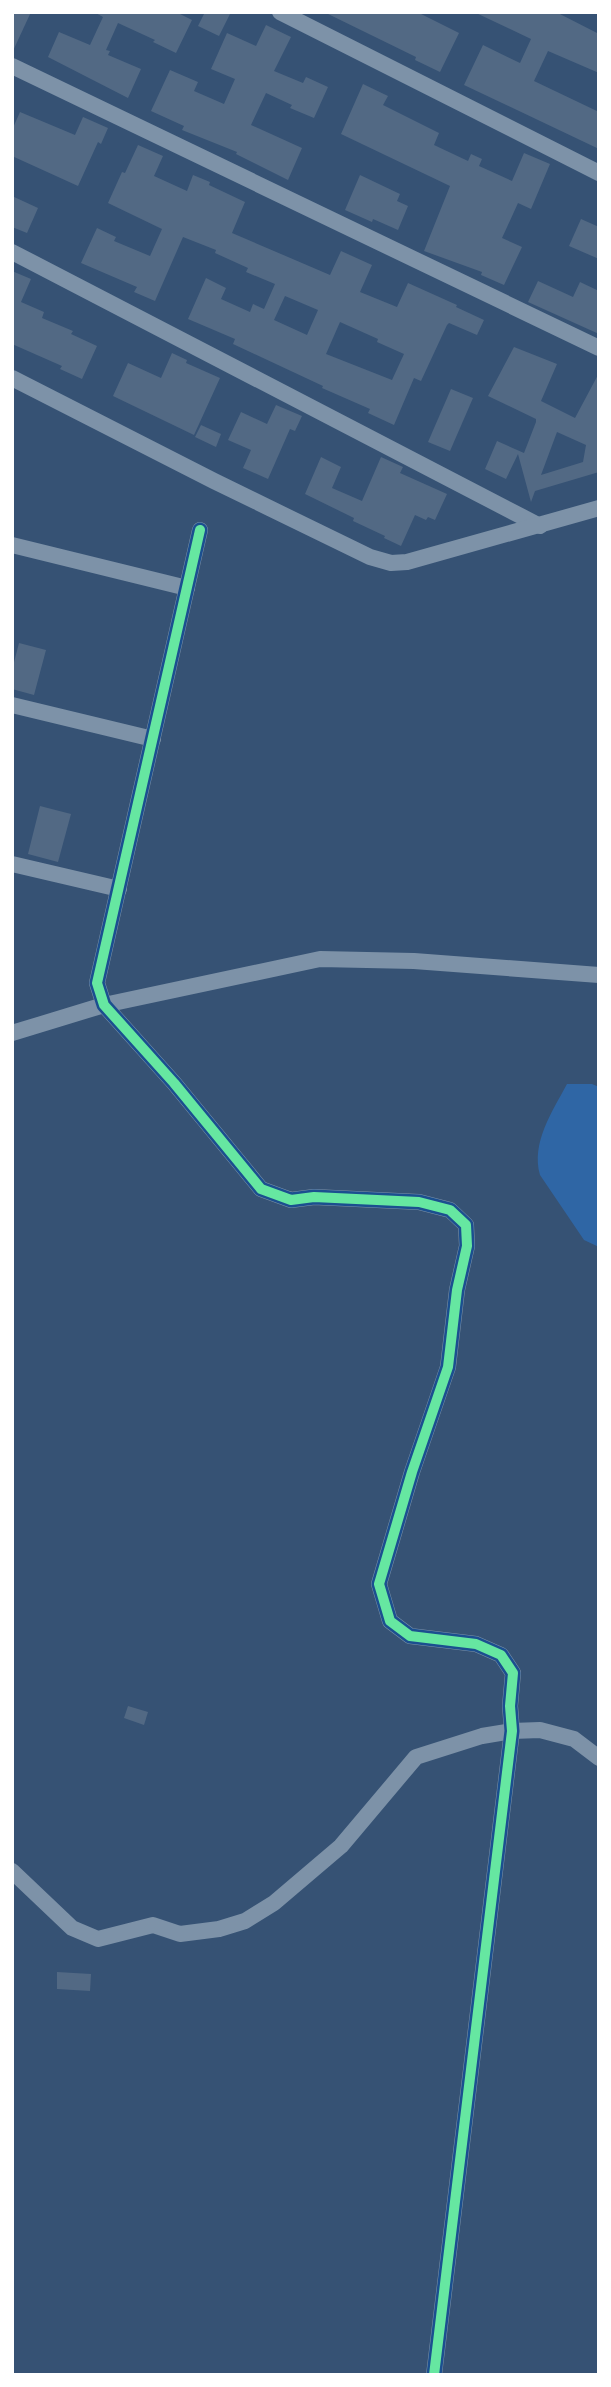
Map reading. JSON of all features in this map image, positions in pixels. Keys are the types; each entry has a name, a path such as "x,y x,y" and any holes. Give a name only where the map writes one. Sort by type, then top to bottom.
{"street":[{"path":"280,12 599,173"},
{"path":"12,66 599,348"},
{"path":"12,253 540,526"},
{"path":"12,378 370,557 391,563 407,562 599,509"},
{"path":"200,530 97,982 104,1005 174,1083 261,1189 291,1200 314,1197 419,1202 450,1210 466,1225 467,1246 457,1290 448,1367 412,1472 379,1584 390,1621 410,1636 476,1644 501,1655 513,1674 510,1706 512,1731 435,2375"},
{"path":"12,545 187,588"},
{"path":"12,705 153,739"},
{"path":"12,864 119,889"},
{"path":"16,1030 104,1005 320,959 414,961 599,975"},
{"path":"12,1871 72,1928 98,1939 153,1925 180,1934 219,1929 245,1921 274,1903 341,1846 415,1757 482,1736 540,1730 574,1739 599,1758"}],"shaded area":[{"path":"567,1084 592,1084 599,1087 599,1247 584,1240 540,1175 538,1151 544,1128"}],"building":[{"path":"12,12 31,12 12,53"},
{"path":"94,12 176,12 192,20 176,53 118,23 106,50 110,51 108,55 141,69 128,98 48,57 59,32 90,45 103,17"},
{"path":"205,12 231,12 219,36 198,26"},
{"path":"324,12 417,12 459,33 440,72 415,60 416,57"},
{"path":"474,12 556,12 599,34 599,73 548,51 534,81 599,112 599,149 464,85 483,45 520,63 531,39"},
{"path":"266,25 291,37 274,71 303,83 306,77 328,87 314,118 290,108 292,105 266,93 251,125 302,148 288,180 236,154 237,152 182,130 184,126 151,111 170,70 198,82 194,91 224,104 235,79 211,69 227,33 256,46"},
{"path":"363,84 388,96 383,105 439,133 434,145 468,161 471,154 482,159 479,166 512,181 524,153 550,164 531,209 518,203 502,238 522,247 504,285 481,275 482,272 424,251 450,186 341,134"},
{"path":"20,112 75,135 83,117 108,128 101,144 98,142 78,186 12,156 12,130"},
{"path":"138,145 163,156 154,176 187,191 193,175 245,202 232,233 330,275 341,251 372,265 360,292 397,307 408,283 484,320 477,335 449,323 447,325 421,381 414,378 394,425 368,413 370,409 233,344 235,339 188,319 206,278 226,288 221,299 250,312 253,304 264,309 275,284 246,272 248,268 215,253 216,250 183,237 155,301 134,292 137,287 81,263 97,228 116,237 114,241 150,256 162,229 108,203 122,172 125,173","holes":["285,296 318,310 307,335 274,320","340,322 404,354 392,380 326,354"]},
{"path":"360,175 400,194 397,201 408,206 398,230 345,210"},
{"path":"12,196 38,208 27,233 12,227"},
{"path":"581,219 599,227 599,259 569,246"},
{"path":"12,271 31,279 21,302 44,312 42,318 73,331 71,334 97,346 82,379 60,369 62,366 12,344"},
{"path":"538,281 573,297 580,282 599,291 599,334 528,302"},
{"path":"514,347 557,364 541,401 575,418 599,373 599,472 535,491 531,502 518,454 506,479 485,469 497,441 524,453 536,419 488,396","holes":["557,432 586,445 583,462 541,475"]},
{"path":"172,353 187,360 186,363 220,378 194,435 113,396 128,363 161,378"},
{"path":"451,389 473,398 450,451 428,442"},
{"path":"276,405 302,416 295,431 290,429 268,479 243,468 251,450 228,440 241,412 267,424"},
{"path":"201,425 221,434 216,447 195,437"},
{"path":"321,457 341,467 332,488 362,501 381,457 403,467 400,473 447,494 435,520 428,517 426,520 415,515 401,546 353,521 354,518 305,494"},
{"path":"19,643 46,650 34,695 12,689 12,670"},
{"path":"40,806 71,814 58,862 28,854"},
{"path":"128,1706 148,1712 144,1725 124,1718"},
{"path":"57,1972 91,1974 90,1991 57,1989"}],"cycle path":[{"path":"200,530 97,983 104,1005 174,1083 261,1189 291,1200 314,1197 419,1202 450,1210 466,1225 467,1246 457,1290 448,1367 412,1472 379,1584 390,1621 410,1636 476,1644 501,1655 513,1673 510,1706 512,1731 434,2375"}]}
